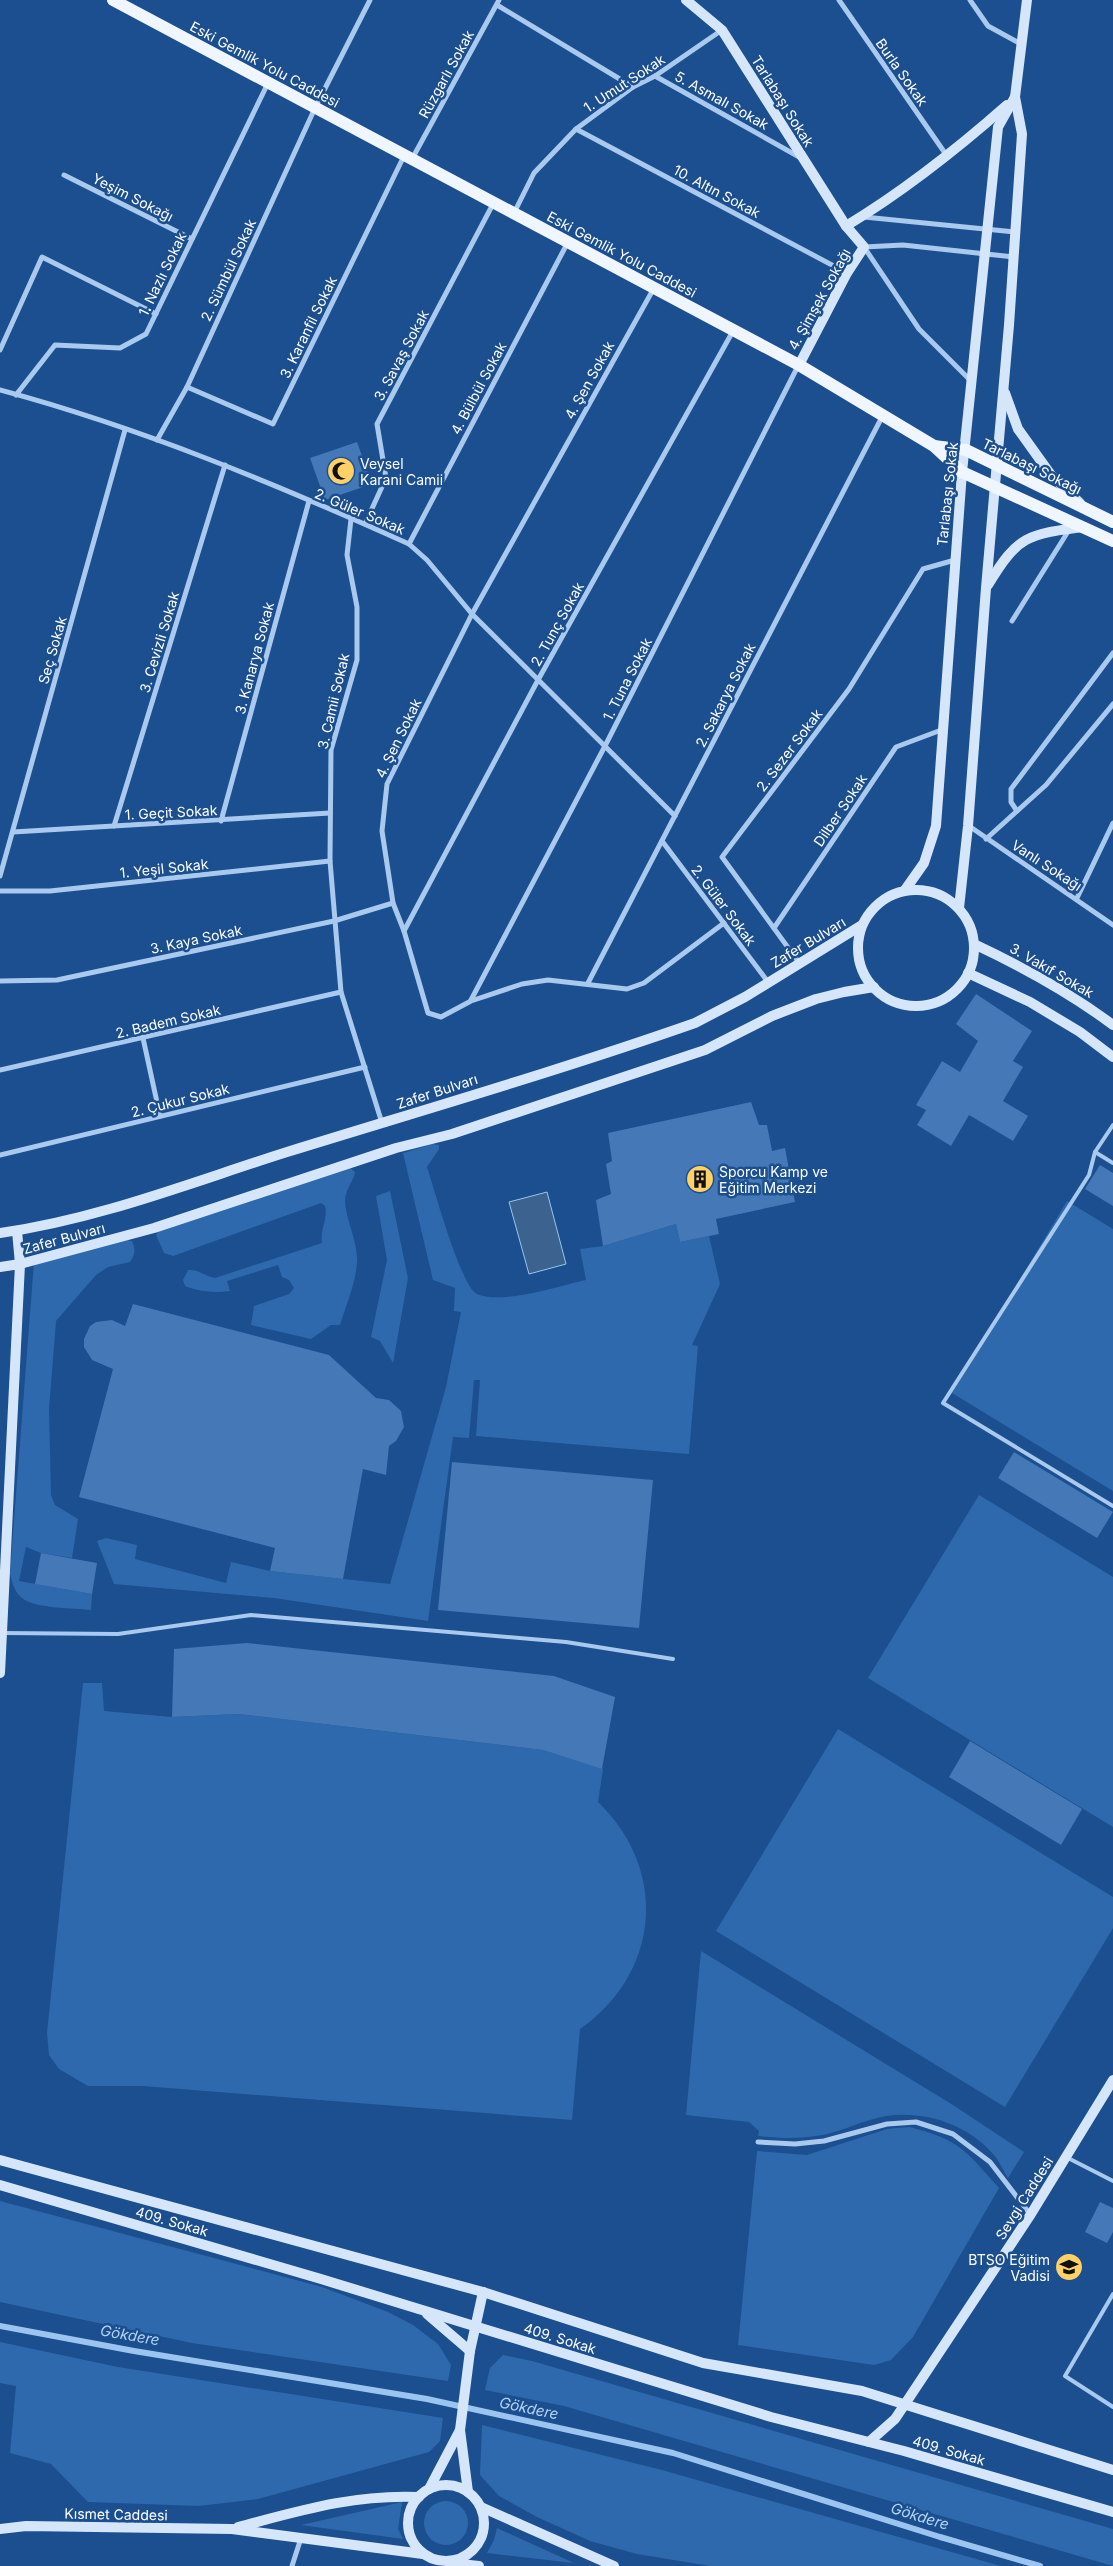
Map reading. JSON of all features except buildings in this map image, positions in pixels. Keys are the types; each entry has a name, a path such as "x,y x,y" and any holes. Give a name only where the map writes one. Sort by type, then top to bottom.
{"main road":[{"name":"Eski Gemlik Yolu Caddesi","path":"112,0 132,7 268,83 798,365 934,446 962,472 1113,541"},
{"name":"Tarlabaşı Sokak","path":"686,0 722,30 846,226 864,246"},
{"path":"959,908 968,826 1014,257 1022,134 1015,98 1027,0"},
{"name":"Tarlabaşı Sokak","path":"905,890 924,863 936,826 962,472 973,384 998,127 1015,98"},
{"path":"846,226 892,197 948,156 1015,98"},
{"name":"4. Şimşek Sokağı","path":"798,365 847,273 864,246"},
{"path":"1004,390 1018,429 1050,475 1086,509"},
{"name":"Tarlabaşı Sokağı","path":"934,446 966,450 1113,522"},
{"path":"986,588 1004,558 1026,538 1046,532 1085,527"},
{"path":"905,890 925,890 944,896 959,908 970,924 974,944 972,963 964,981 950,995 934,1004 915,1006 897,1003 880,994 868,980 860,962 858,944 862,926 872,910 887,898 905,890"},
{"name":"Zafer Bulvarı","path":"0,1233 17,1231 145,1200 234,1169 687,1026 800,964 862,926"},
{"name":"3. Vakıf Sokak","path":"974,944 1035,973 1082,1002 1113,1025"},
{"path":"968,973 1030,1002 1080,1032 1113,1057"},
{"name":"Zafer Bulvarı","path":"0,1267 20,1264 154,1228 396,1148 452,1134 704,1050 772,1016 816,999 874,987"},
{"path":"0,1673 20,1264 17,1231"},
{"name":"Sevgi Caddesi","path":"870,2442 895,2419 1031,2214 1113,2080"},
{"name":"409. Sokak","path":"0,2160 483,2292 703,2363 862,2391 942,2418 1113,2470"},
{"name":"409. Sokak","path":"0,2185 474,2326 771,2417 870,2442 1113,2512"},
{"path":"468,2492 460,2430 474,2326 483,2292"},
{"path":"423,2311 470,2351"},
{"path":"429,2489 460,2430"},
{"path":"423,2554 414,2544 409,2532 408,2520 411,2507 418,2496 429,2489 449,2485 468,2492 481,2507 614,2566"},
{"path":"232,2529 322,2505 383,2495 418,2496"},
{"path":"443,2562 465,2556 480,2540 484,2530 481,2507"},
{"name":"Kısmet Caddesi","path":"0,2529 26,2526 232,2529"},
{"path":"232,2529 423,2554 443,2562 478,2566"}],"street":[{"name":"2. Sümbül Sokak","path":"157,440 187,387 315,108 370,0"},
{"name":"Burla Sokak","path":"839,0 948,156"},
{"path":"970,0 988,26 1022,44"},
{"path":"498,3 633,87"},
{"name":"Rüzgarlı Sokak","path":"408,157 498,3"},
{"name":"1. Umut Sokak","path":"513,213 534,173 576,129 633,87 655,76 722,30"},
{"name":"5. Asmalı Sokak","path":"655,76 803,159"},
{"name":"1. Nazlı Sokak","path":"16,395 55,346 120,348 146,334 268,83"},
{"name":"10. Altın Sokak","path":"576,129 847,273"},
{"name":"3. Karanfil Sokak","path":"187,387 273,424 408,157"},
{"name":"Yeşim Sokağı","path":"64,175 192,239"},
{"name":"3. Savaş Sokak","path":"365,524 386,478 377,424 494,203"},
{"path":"862,217 1015,232"},
{"name":"4. Bülbül Sokak","path":"409,544 568,242"},
{"path":"864,246 903,245 1014,257"},
{"path":"864,246 919,329 973,384"},
{"path":"0,350 42,256 156,314"},
{"name":"4. Şen Sokak","path":"654,288 472,614 387,784 382,831 393,904 404,931 428,1013 441,1017 471,1001 522,984 548,980 627,989 644,983 724,923"},
{"name":"2. Tunç Sokak","path":"404,931 538,680 733,330"},
{"name":"1. Tuna Sokak","path":"471,1001 605,746 798,365"},
{"name":"2. Güler Sokak","path":"0,390 157,440 226,465 409,544 427,560 472,614 675,816"},
{"name":"2. Sakarya Sokak","path":"588,984 882,416"},
{"name":"Seç Sokak","path":"0,876 125,430"},
{"name":"3. Cevizli Sokak","path":"114,826 226,465"},
{"name":"3. Kanarya Sokak","path":"221,821 309,501"},
{"name":"3. Camii Sokak","path":"334,921 330,861 331,750 357,660 357,607 346,555 351,519"},
{"path":"1012,621 1069,529"},
{"name":"2. Sezer Sokak","path":"800,964 722,857 849,689 923,569 955,560"},
{"path":"1017,811 1011,802 1011,790 1113,653"},
{"path":"986,839 1046,784 1113,704"},
{"name":"Dilber Sokak","path":"774,928 896,747 944,729"},
{"name":"1. Geçit Sokak","path":"13,832 330,813"},
{"path":"1077,898 1113,823"},
{"name":"Vanlı Sokağı","path":"968,826 1077,898 1113,925"},
{"name":"2. Güler Sokak","path":"662,841 768,982"},
{"name":"1. Yeşil Sokak","path":"0,891 50,891 330,861"},
{"name":"3. Kaya Sokak","path":"0,981 57,980 334,921 393,904"},
{"path":"334,921 341,992 382,1123"},
{"name":"2. Badem Sokak","path":"0,1070 341,992"},
{"path":"143,1038 160,1116"},
{"name":"2. Çukur Sokak","path":"0,1155 365,1067"},
{"path":"758,2142 795,2144 824,2141 887,2124 916,2122 953,2134 990,2162 1031,2214"},
{"path":"292,2566 301,2538"}],"lane":[{"path":"1113,1125 1095,1152 1089,1175 943,1403 1113,1506"},
{"path":"1095,1152 1113,1163"},
{"path":"2,1633 118,1634 251,1615 566,1642 673,1659"},
{"path":"1066,2157 1113,2181"},
{"path":"1113,2294 1065,2376 1113,2408"}],"shaded area":[{"path":"433,1144 439,1145 439,1149 427,1167 463,1274 477,1294 488,1297 515,1296 586,1280 580,1249 603,1246 676,1224 680,1242 709,1236 720,1284 692,1345 698,1346 689,1454 476,1436 480,1380 474,1380 469,1438 453,1437 428,1621 274,1598 114,1584 97,1541 106,1538 137,1545 135,1559 226,1583 231,1562 270,1571 390,1584 446,1387 461,1312 454,1311 455,1288 433,1280 403,1153"},
{"path":"349,1167 355,1172 346,1193 345,1201 357,1254 355,1278 340,1325 331,1325 311,1339 251,1325 254,1306 289,1294 294,1288 289,1280 282,1277 278,1265 227,1281 230,1291 196,1290 185,1286 183,1280 188,1270 215,1278 322,1243 326,1211 325,1206 321,1203 173,1256 164,1253 156,1235 160,1229"},
{"path":"390,1191 408,1278 393,1363 380,1341 371,1337 387,1260 376,1196"},
{"path":"547,1192 566,1264 529,1274 509,1202"},
{"path":"1067,1201 1113,1229 1113,1491 952,1393"},
{"path":"126,1240 132,1241 134,1247 134,1255 130,1262 108,1267 96,1275 56,1321 49,1409 51,1495 55,1505 78,1519 72,1558 41,1553 26,1547 19,1581 92,1594 91,1610 55,1607 28,1602 17,1593 10,1573 34,1262"},
{"path":"979,1495 1113,1577 1113,1827 868,1678"},
{"path":"83,1683 102,1683 104,1711 172,1717 239,1714 543,1750 603,1769 598,1802 621,1829 636,1858 645,1889 646,1920 640,1950 627,1979 607,2006 580,2029 572,2120 143,2086 88,2086 59,2069 49,2055 47,2033"},
{"path":"838,1729 1113,1897 1113,1928 1005,2107 716,1931"},
{"path":"701,1951 953,2105 1024,2152 1008,2178 996,2157 972,2135 944,2122 915,2115 886,2116 825,2134 787,2138 758,2136 759,2131 749,2122 686,2115"},
{"path":"909,2127 940,2136 960,2148 999,2188 913,2337 891,2360 874,2365 738,2345 757,2151 807,2155 887,2129"},
{"path":"0,2201 322,2287 388,2312 413,2325 438,2344 451,2365 448,2381 192,2343 0,2302"},
{"path":"0,2342 118,2367 443,2418 440,2441 429,2452 258,2499 199,2506 88,2502 51,2464 10,2453 16,2386 0,2383"},
{"path":"503,2355 532,2361 1113,2529 1113,2566 564,2406 485,2390 490,2368"},
{"path":"482,2425 662,2470 1001,2566 710,2566 637,2554 590,2541 537,2517 499,2496 480,2475"},
{"path":"446,2501 458,2505 464,2511 468,2523 464,2535 458,2541 446,2545 434,2541 428,2535 424,2523 428,2511 434,2505"},
{"path":"402,2502 398,2529 403,2539 301,2525"},
{"path":"497,2528 574,2563 487,2553 494,2540"}],"waterway":[{"name":"Gökdere","path":"0,2326 134,2351 427,2399 673,2453 940,2537 1040,2566"}],"place":[{"name":"Veysel Karani Camii","path":"341,471"},
{"name":"Sporcu Kamp ve Eğitim Merkezi","path":"700,1179"},
{"name":"BTSO Eğitim Vadisi","path":"1069,2267"}]}
